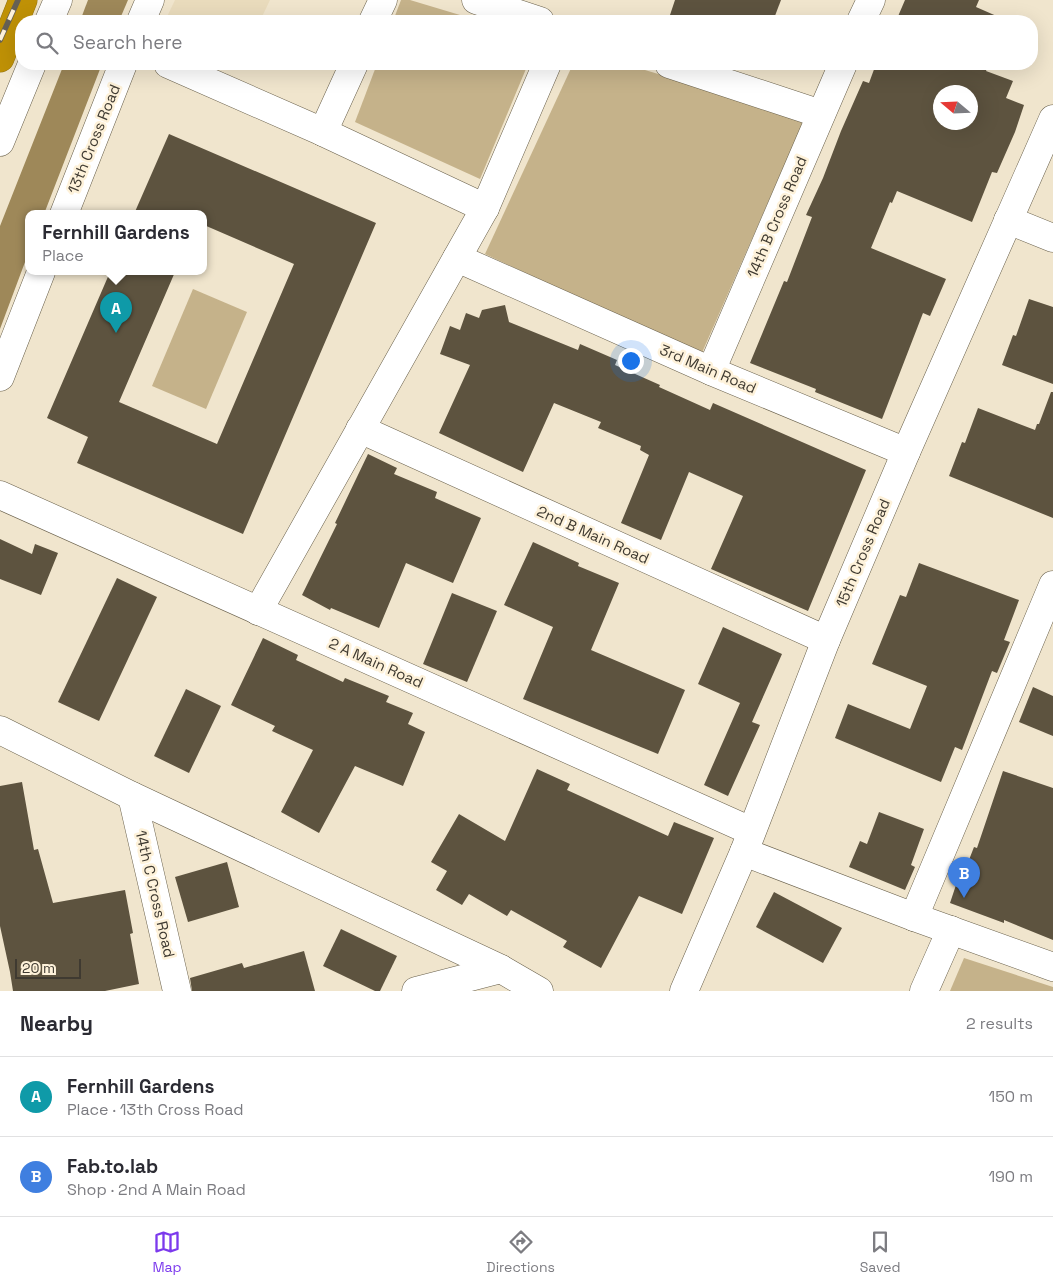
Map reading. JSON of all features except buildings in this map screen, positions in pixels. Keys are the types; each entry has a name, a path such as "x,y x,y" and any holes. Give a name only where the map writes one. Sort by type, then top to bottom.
{"highway":[{"path":"17,15 23,0"},
{"path":"0,58 15,20"}],"street":[{"path":"52,15 58,0"},
{"path":"144,15 150,0"},
{"path":"376,15 383,0"},
{"path":"476,0 522,15"},
{"path":"865,15 871,0"},
{"path":"0,142 30,70"},
{"name":"13th Cross Road","path":"66,210 121,70"},
{"path":"182,70 323,132 485,208"},
{"path":"323,132 351,70"},
{"path":"258,611 485,208 544,70"},
{"path":"687,70 822,114"},
{"name":"14th B Cross Road","path":"711,371 840,70"},
{"name":"15th Cross Road","path":"684,991 748,841 826,640 906,452 1053,119"},
{"path":"1008,220 1053,238"},
{"name":"3rd Main Road","path":"457,258 711,371 906,452"},
{"path":"1,369 40,275"},
{"name":"2nd B Main Road","path":"360,429 826,640"},
{"name":"2 A Main Road","path":"0,495 258,611 914,917 1053,967"},
{"path":"914,917 1053,585"},
{"path":"0,730 132,796 501,969 539,991"},
{"name":"14th C Cross Road","path":"132,796 177,991"},
{"path":"924,991 951,930"},
{"path":"416,991 501,969"}],"shaded area":[{"path":"88,0 128,0 122,15 82,15"},
{"path":"175,0 270,0 263,15 168,15"},
{"path":"401,0 410,0 460,15 395,15"},
{"path":"62,70 100,70 46,210 25,210 25,262 0,329 0,226"},
{"path":"375,70 525,70 480,179 355,122"},
{"path":"570,70 645,70 805,118 701,355 485,254"},
{"path":"193,289 247,312 206,409 152,386"},
{"path":"964,958 1053,987 1053,991 950,991"}],"railway":[{"path":"0,40 18,0"}],"place":[{"name":"Fernhill Gardens","path":"116,333"},
{"name":"Fab.to.lab","path":"964,898"}]}
